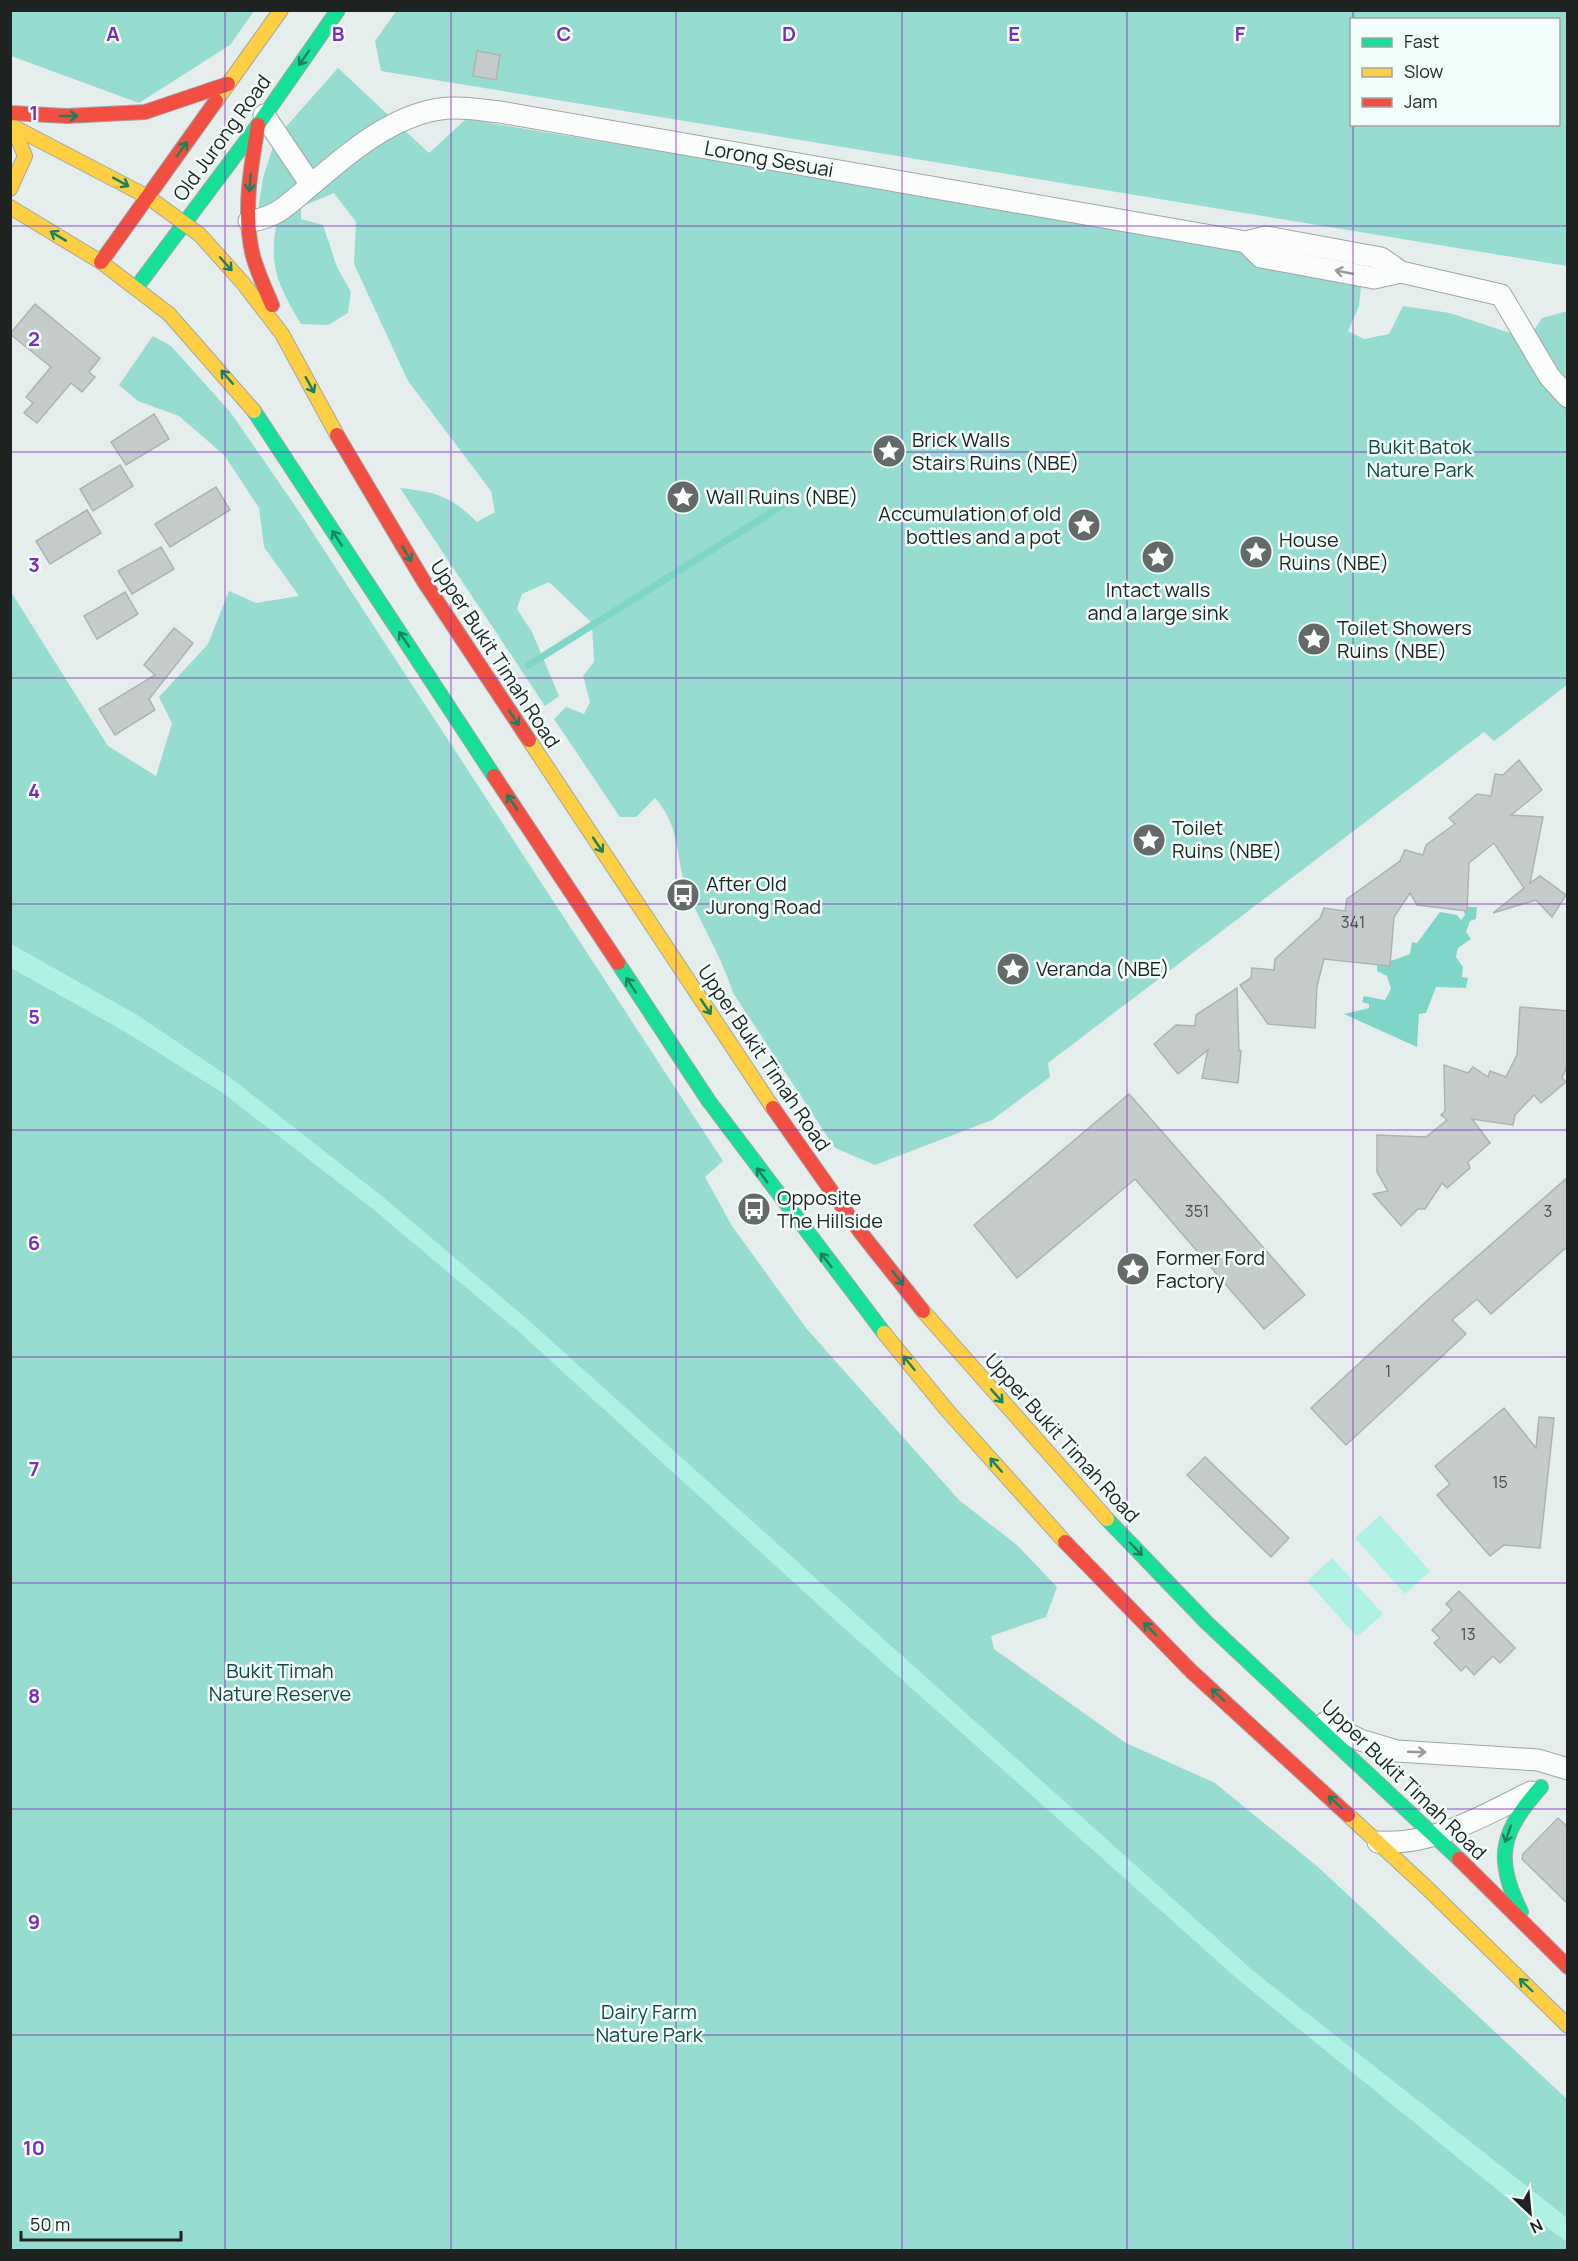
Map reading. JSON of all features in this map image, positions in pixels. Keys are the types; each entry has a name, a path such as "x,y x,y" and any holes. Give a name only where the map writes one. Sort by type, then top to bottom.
{"main road":[{"name":"Old Jurong Road","path":"101,262 281,10"},
{"name":"Old Jurong Road","path":"136,288 261,120 338,10"},
{"path":"10,189 25,156 11,122 67,116 145,112 228,84"},
{"path":"261,120 252,163 249,221 253,254 282,334"},
{"name":"Upper Bukit Timah Road","path":"11,122 148,197 185,222 243,282 282,334 350,459 560,800 861,1233 941,1333 1097,1508 1174,1589 1207,1623 1304,1711 1530,1927 1566,1965"},
{"path":"10,207 101,262 136,288 191,335 248,402 708,1100 797,1222 946,1409 1074,1552 1567,2026"},
{"path":"544,819 540,829 544,851"},
{"path":"941,1333 951,1365"},
{"path":"946,1409 961,1401"},
{"path":"1174,1589 1201,1636"},
{"path":"1530,1927 1508,1888 1504,1865 1505,1840 1516,1814 1541,1787"},
{"path":"1566,1965 1551,1981 1567,2026"}],"street":[{"name":"Lorong Sesuai","path":"249,221 265,219 281,210 378,134 414,115 440,109 463,108 1246,242 1261,257 1374,278 1401,272 1501,295 1549,376 1568,398"},
{"path":"261,120 312,185"},
{"path":"1304,1711 1360,1740 1397,1751 1538,1760 1563,1769"},
{"path":"1378,1842 1402,1844 1435,1836 1541,1787 1563,1769"}],"shaded area":[{"path":"1477,907 1476,919 1470,921 1466,932 1471,939 1458,948 1456,957 1463,967 1462,977 1468,978 1466,988 1436,987 1426,1013 1419,1014 1417,1047 1344,1014 1369,1008 1369,1004 1362,1002 1364,996 1385,1000 1391,989 1387,976 1377,971 1377,966 1410,954 1412,942 1417,943 1440,912 1457,915 1461,920 1465,915 1463,909"},
{"path":"11,944 137,1015 232,1079 384,1198 528,1320 1252,1970 1567,2218 1567,2242 1515,2204 1241,1982 833,1618 517,1330 373,1209 223,1093 124,1031 11,967"},
{"path":"1380,1515 1430,1571 1405,1594 1355,1538"},
{"path":"1332,1558 1383,1614 1357,1637 1307,1581"}],"green space":[{"path":"397,10 1567,11 1567,266 381,71 375,41"},
{"path":"10,11 254,11 230,45 139,103 11,56"},
{"name":"Bukit Batok Nature Park","path":"338,68 429,153 466,119 1363,267 1359,306 1348,331 1364,339 1389,334 1403,306 1450,313 1528,339 1542,318 1567,311 1567,685 1494,741 1484,732 1048,1063 1050,1077 992,1120 875,1165 835,1148 733,993 688,892 674,833 664,810 655,798 636,817 620,817 554,719 566,707 584,714 590,702 583,676 594,662 592,623 549,582 522,594 517,609 532,632 559,696 545,706 400,488 424,491 442,497 459,506 477,522 495,512 491,491 408,381 354,264 356,222 334,193 301,207 301,219 323,225 337,267 351,292 348,313 328,325 301,324 286,298 275,263 277,221 256,222 263,178 276,138"},
{"path":"153,336 171,346 231,413 300,513 723,1161 705,1177 732,1226 806,1328 959,1500 1017,1545 1057,1587 1046,1617 991,1636 994,1649 1126,1743 1215,1783 1318,1867 1567,2099 1567,2218 1252,1970 528,1320 384,1198 232,1079 137,1015 11,944 11,592 108,746 156,776 172,723 159,697 208,644 229,591 256,603 299,596 264,547 259,508 225,456 179,416 138,401 119,385"},
{"path":"10,967 124,1031 223,1093 373,1209 517,1330 833,1618 1241,1982 1515,2204 1567,2242 1567,2250 11,2250"}],"building":[{"path":"477,51 500,55 496,80 473,76"},
{"path":"35,304 100,358 89,372 95,377 82,392 71,383 37,423 24,413 33,403 26,397 51,367 10,334"},
{"path":"154,414 169,439 126,465 111,442"},
{"path":"120,465 133,486 93,511 80,489"},
{"path":"216,487 230,510 170,547 155,524"},
{"path":"87,510 101,533 50,564 36,541"},
{"path":"161,547 174,569 132,594 118,571"},
{"path":"125,592 138,614 97,639 84,616"},
{"path":"174,628 193,643 149,699 155,710 115,735 99,709 155,675 144,665"},
{"path":"1519,760 1542,790 1511,815 1543,817 1530,883 1540,876 1566,895 1552,917 1536,900 1493,913 1524,888 1494,843 1469,863 1467,911 1417,905 1410,893 1394,917 1390,966 1324,959 1317,986 1315,1028 1268,1024 1240,985 1251,978 1252,968 1274,970 1275,959 1320,918 1324,908 1345,911 1347,899 1400,861 1405,850 1423,855 1426,845 1455,824 1449,818 1477,794 1491,796 1495,774 1503,775"},
{"path":"1237,988 1239,1051 1241,1051 1238,1083 1202,1078 1208,1050 1178,1074 1154,1044 1176,1025 1195,1026 1196,1015"},
{"path":"1520,1007 1568,1011 1568,1064 1562,1078 1566,1082 1541,1103 1534,1095 1515,1115 1513,1125 1472,1119 1490,1143 1468,1162 1470,1168 1447,1188 1442,1183 1425,1209 1418,1209 1401,1226 1373,1194 1388,1191 1377,1172 1377,1135 1426,1137 1447,1120 1441,1115 1445,1111 1444,1065 1468,1073 1473,1067 1488,1077 1490,1071 1506,1077 1517,1055"},
{"path":"1129,1094 1305,1295 1264,1329 1135,1179 1017,1278 974,1225"},
{"path":"1568,1177 1568,1246 1491,1314 1477,1299 1452,1320 1466,1334 1346,1445 1311,1408 1431,1297"},
{"path":"1504,1408 1536,1448 1539,1417 1554,1418 1540,1548 1504,1545 1490,1556 1437,1495 1450,1484 1435,1466"},
{"path":"1205,1457 1289,1538 1271,1557 1187,1475"},
{"path":"1459,1591 1515,1648 1500,1663 1493,1656 1474,1675 1466,1666 1461,1671 1434,1643 1440,1638 1432,1630 1452,1610 1446,1604"},
{"path":"1558,1818 1568,1827 1568,1904 1522,1859 1523,1854"}],"waterway":[{"path":"529,665 791,500"}],"traffic: fast":[{"path":"136,288 258,125 338,10"},
{"path":"254,411 494,776"},
{"path":"618,963 708,1100 884,1333"},
{"path":"1107,1519 1207,1623 1459,1859"},
{"path":"1521,1912 1507,1876 1506,1846 1517,1818 1541,1787"}],"traffic: slow":[{"path":"216,101 281,10"},
{"path":"10,125 148,197 200,235 243,283 282,334 337,435"},
{"path":"10,189 25,156 13,127"},
{"path":"10,207 101,262 169,314 254,411"},
{"path":"529,740 773,1108"},
{"path":"923,1311 1107,1519"},
{"path":"884,1333 946,1409 1065,1542"},
{"path":"1348,1815 1426,1887 1568,2026"}],"traffic: jam":[{"path":"10,113 67,116 145,112 228,84"},
{"path":"101,262 216,101"},
{"path":"258,125 249,188 249,236 256,265 272,305"},
{"path":"337,435 423,580 529,740"},
{"path":"494,776 618,963"},
{"path":"773,1108 861,1233 923,1311"},
{"path":"1065,1542 1191,1671 1348,1815"},
{"path":"1459,1859 1568,1967"}],"place":[{"name":"Brick Walls Stairs Ruins (NBE)","path":"889,451"},
{"name":"Wall Ruins (NBE)","path":"683,497"},
{"name":"Accumulation of old bottles and a pot","path":"1084,525"},
{"name":"House Ruins (NBE)","path":"1256,552"},
{"name":"Intact walls and a large sink","path":"1158,557"},
{"name":"Toilet Showers Ruins (NBE)","path":"1314,639"},
{"name":"Toilet Ruins (NBE)","path":"1149,840"},
{"name":"After Old Jurong Road","path":"683,895"},
{"name":"Veranda (NBE)","path":"1013,969"},
{"name":"Opposite The Hillside","path":"754,1209"},
{"name":"Former Ford Factory","path":"1133,1269"}],"park label":[{"name":"Bukit Timah Nature Reserve","path":"280,1682"},
{"name":"Dairy Farm Nature Park","path":"649,2024"}]}
